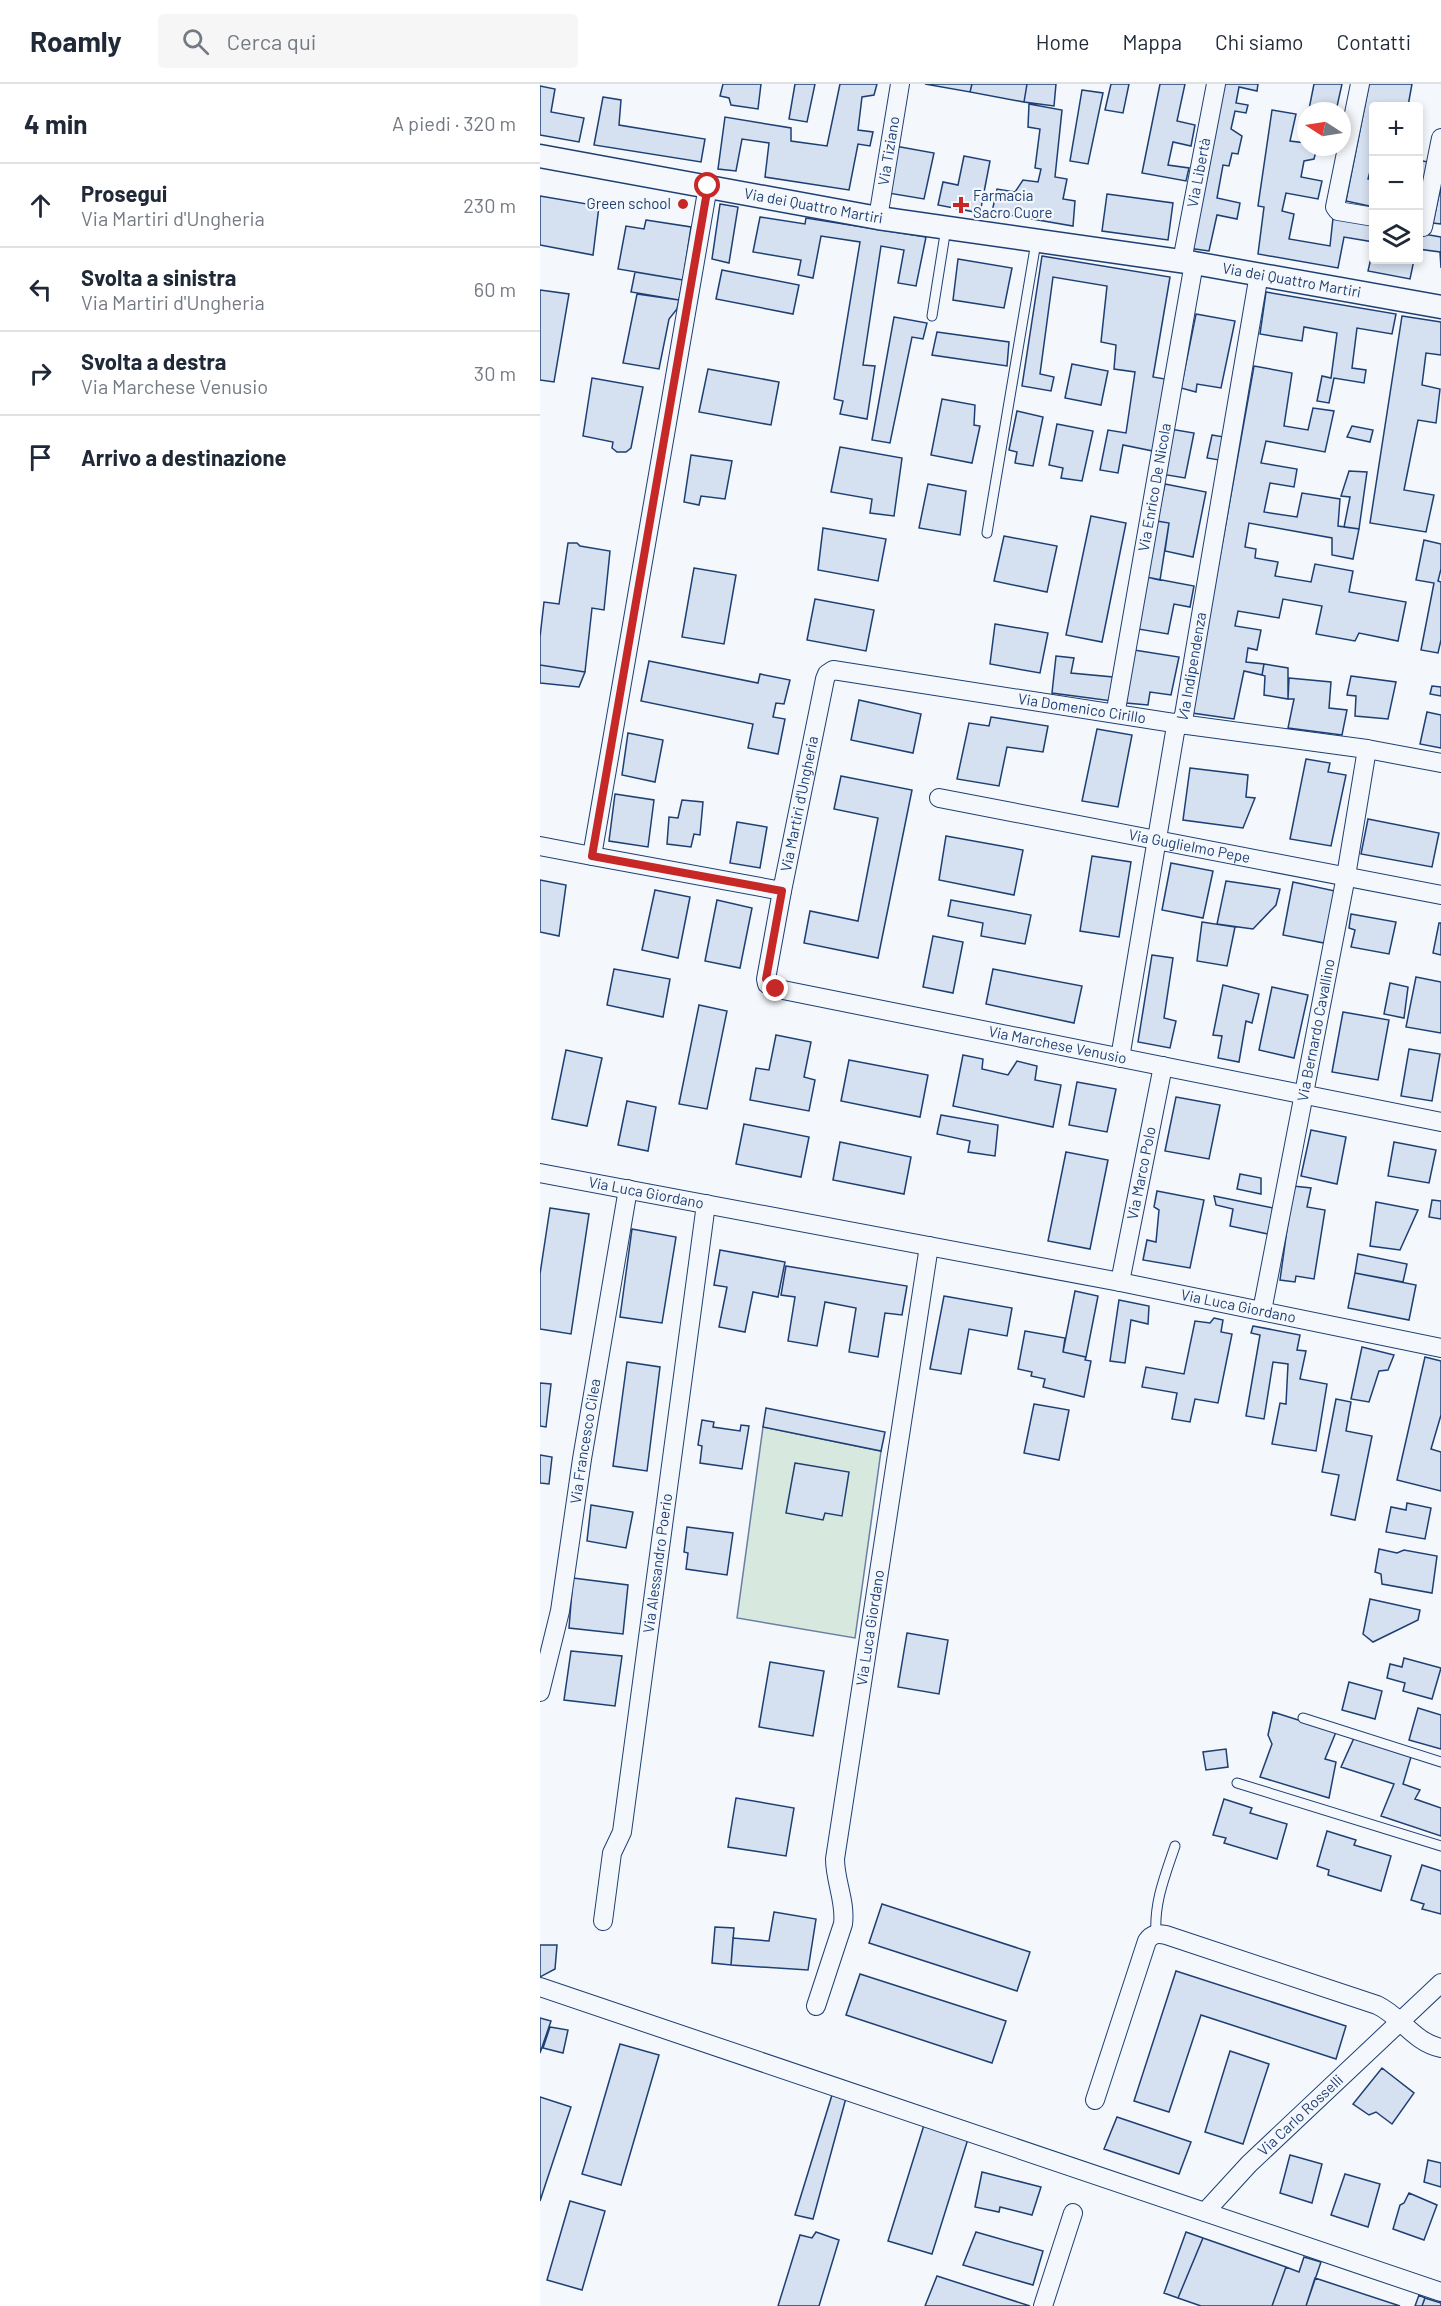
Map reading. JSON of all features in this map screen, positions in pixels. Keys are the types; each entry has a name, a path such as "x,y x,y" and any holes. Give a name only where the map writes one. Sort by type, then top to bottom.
{"street":[{"name":"Via Tiziano","path":"878,218 900,84"},
{"name":"Via Libertà","path":"1188,262 1216,84"},
{"path":"1360,84 1335,207 1338,211 1369,216"},
{"path":"1428,228 1441,138"},
{"name":"Via dei Quattro Martiri","path":"540,156 878,218 1188,262 1441,307"},
{"path":"592,856 708,186"},
{"name":"Via Enrico De Nicola","path":"1116,710 1188,262"},
{"name":"Via Indipendenza","path":"1120,1058 1175,732 1180,724 1186,703 1260,274"},
{"name":"Via Domenico Cirillo","path":"830,671 839,670 1180,724 1367,749 1441,763"},
{"name":"Via Martiri d'Ungheria","path":"540,846 782,891 825,679 830,671"},
{"name":"Via Bernardo Cavallino","path":"1262,1311 1346,876 1367,749"},
{"name":"Via Guglielmo Pepe","path":"939,798 1441,896"},
{"name":"Via Marchese Venusio","path":"782,891 766,979 770,987 1441,1122"},
{"name":"Via Marco Polo","path":"1120,1282 1163,1066"},
{"name":"Via Luca Giordano","path":"540,1173 1120,1282 1441,1346"},
{"name":"Via Francesco Cilea","path":"540,1692 560,1611 582,1459 628,1189"},
{"name":"Via Alessandro Poerio","path":"603,1921 612,1853 622,1832 706,1204"},
{"name":"Via Luca Giordano","path":"816,2006 845,1913 837,1880 835,1859 929,1246"},
{"path":"1095,2100 1147,1941 1151,1935 1156,1934 1166,1935 1377,2005 1418,2038 1441,2048"},
{"name":"Via Carlo Rosselli","path":"1205,2212 1249,2164 1441,1983"},
{"path":"540,1987 1441,2292"},
{"path":"1043,2306 1073,2212"}],"lane":[{"path":"932,316 946,228"},
{"path":"987,534 1036,242"},
{"path":"1303,1718 1441,1762"},
{"path":"1236,1784 1441,1846"},
{"path":"1156,1934 1157,1903 1175,1846"}],"shaded area":[{"path":"763,1427 881,1451 855,1638 737,1618"}],"building":[{"path":"723,84 761,84 758,109 731,105 729,98 720,96"},
{"path":"795,84 815,84 807,122 789,119"},
{"path":"840,84 877,84 874,95 862,97 858,130 873,132 870,146 858,144 849,190 765,177 769,143 742,139 736,171 718,169 725,117 791,128 791,141 827,146"},
{"path":"925,84 972,84 970,92"},
{"path":"972,84 1027,84 1024,102 970,92"},
{"path":"1027,84 1056,84 1054,106 1024,102"},
{"path":"1111,84 1129,84 1123,113 1105,110"},
{"path":"1160,84 1185,84 1177,121 1195,125 1191,146 1173,142 1168,165 1189,168 1186,181 1142,173"},
{"path":"1220,84 1258,84 1257,91 1239,87 1236,103 1248,105 1246,113 1235,111 1231,129 1242,136 1238,154 1232,153 1229,166 1223,165 1217,198 1240,203 1237,219 1217,215 1209,251 1188,248"},
{"path":"1314,84 1342,84 1338,102 1310,102"},
{"path":"1369,84 1412,84 1409,102 1369,102 1369,206 1346,201"},
{"path":"540,86 555,89 551,112 584,118 579,142 540,135"},
{"path":"1082,90 1103,93 1088,164 1070,161"},
{"path":"603,97 621,100 619,125 705,139 701,162 594,145"},
{"path":"1029,104 1062,110 1055,177 1067,179 1063,199 1075,201 1073,226 992,212 997,189 1015,192 1023,180 1038,182 1041,169 1035,168 1040,129 1028,127"},
{"path":"1272,110 1296,114 1290,141 1297,142 1297,156 1315,156 1314,159 1304,161 1301,177 1322,181 1318,199 1286,193 1282,211 1294,214 1289,239 1330,246 1333,218 1369,224 1369,241 1344,237 1338,268 1258,254 1264,207 1258,206"},
{"path":"895,146 934,153 924,199 888,193"},
{"path":"964,156 990,161 980,213 938,205 943,182 958,185"},
{"path":"1423,161 1428,162 1423,179"},
{"path":"1441,185 1441,224 1433,223"},
{"path":"1107,194 1173,203 1168,240 1102,231"},
{"path":"540,196 599,206 593,255 540,245"},
{"path":"720,204 738,207 729,263 712,259"},
{"path":"760,217 805,224 806,218 926,237 916,286 898,283 904,250 881,246 863,365 875,366 867,419 840,414 843,401 834,399 860,242 821,236 813,278 798,275 801,260 753,252"},
{"path":"646,220 691,227 683,280 618,269 626,226 644,229"},
{"path":"1423,234 1441,237 1441,268 1440,252 1423,250"},
{"path":"1042,256 1170,277 1153,377 1165,379 1153,451 1123,445 1118,473 1100,470 1108,430 1126,433 1135,372 1114,369 1116,345 1101,342 1107,286 1053,277 1040,374 1054,377 1051,391 1022,386"},
{"path":"958,259 1012,268 1004,308 953,300"},
{"path":"1370,264 1413,264 1410,279 1368,271"},
{"path":"722,270 799,285 793,314 716,299"},
{"path":"635,272 683,280 679,300 631,292"},
{"path":"540,290 569,294 554,382 540,380"},
{"path":"1266,292 1396,314 1392,334 1357,328 1352,368 1366,370 1364,383 1334,378 1329,403 1317,401 1322,376 1331,378 1337,333 1304,327 1302,341 1260,334"},
{"path":"637,294 679,300 677,309 669,319 659,369 623,363"},
{"path":"1196,314 1235,321 1221,388 1197,384 1196,392 1181,388"},
{"path":"1402,316 1441,322 1441,355 1426,353 1422,385 1440,389 1436,423 1418,420 1404,490 1434,495 1426,532 1370,523"},
{"path":"894,317 927,323 923,339 912,337 890,443 872,440"},
{"path":"937,332 1009,342 1007,366 932,355"},
{"path":"1072,364 1108,371 1101,405 1065,398"},
{"path":"1254,366 1292,373 1284,426 1308,430 1313,408 1334,411 1325,452 1266,441 1261,463 1297,469 1294,487 1270,483 1264,512 1297,517 1302,493 1340,499 1338,526 1359,529 1353,559 1332,555 1332,538 1249,523 1245,547 1256,549 1255,558 1278,562 1275,576 1311,582 1315,564 1353,571 1349,592 1406,602 1398,641 1359,633 1355,641 1316,634 1322,606 1283,599 1279,618 1238,611 1235,626 1261,630 1257,650 1248,648 1246,662 1264,664 1262,675 1244,671 1234,719 1192,713"},
{"path":"708,369 779,382 771,425 699,412"},
{"path":"592,378 643,387 631,448 626,452 617,452 612,448 613,442 583,436"},
{"path":"942,399 975,405 974,425 980,426 972,463 931,455"},
{"path":"1017,411 1043,417 1033,466 1015,463 1017,452 1009,450"},
{"path":"1057,424 1093,431 1082,481 1061,478 1063,468 1049,465"},
{"path":"1352,426 1373,430 1370,442 1347,437"},
{"path":"1170,429 1194,433 1185,478 1161,474"},
{"path":"1212,435 1230,438 1225,461 1207,458"},
{"path":"840,447 902,458 894,516 870,513 872,499 831,492"},
{"path":"691,455 732,461 725,499 701,496 699,505 684,502"},
{"path":"1349,471 1367,472 1359,529 1344,527 1350,497 1341,496"},
{"path":"928,484 966,491 960,535 919,528"},
{"path":"1165,484 1206,492 1193,557 1165,551 1169,523 1157,521"},
{"path":"1091,516 1126,523 1102,642 1066,635"},
{"path":"1157,521 1169,523 1160,580 1146,577"},
{"path":"823,528 886,539 878,581 818,570"},
{"path":"1004,536 1057,546 1047,592 994,581"},
{"path":"1424,540 1441,544 1441,569 1438,581 1441,582 1441,640 1438,653 1421,650 1434,583 1416,580"},
{"path":"568,543 610,551 604,610 592,608 585,672 540,665 544,602 559,604"},
{"path":"694,568 736,575 724,644 682,637"},
{"path":"1146,577 1194,586 1190,607 1174,604 1168,634 1138,629"},
{"path":"815,599 874,610 866,651 807,640"},
{"path":"995,624 1048,633 1040,673 990,664"},
{"path":"1134,650 1179,657 1171,695 1150,692 1148,705 1126,703"},
{"path":"1056,656 1074,658 1071,673 1113,677 1112,701 1052,693"},
{"path":"649,661 758,683 760,674 790,680 784,704 776,703 773,717 785,719 778,754 748,748 753,724 641,701"},
{"path":"1264,664 1288,668 1288,699 1264,695 1265,676 1262,675"},
{"path":"540,665 585,672 579,687 540,683"},
{"path":"1351,676 1396,682 1388,719 1355,716 1356,696 1347,695"},
{"path":"1289,678 1331,682 1329,708 1347,710 1342,735 1288,728 1294,699 1288,699"},
{"path":"1432,686 1441,687 1441,696 1430,694"},
{"path":"859,700 921,714 913,753 851,740"},
{"path":"1427,712 1441,715 1441,748 1420,744"},
{"path":"991,717 1048,726 1043,752 1007,747 999,786 957,779 969,723 989,726"},
{"path":"1097,729 1132,735 1118,807 1082,801"},
{"path":"628,733 663,740 655,782 622,775"},
{"path":"1306,759 1330,763 1328,772 1346,775 1331,846 1290,839"},
{"path":"1190,768 1248,775 1246,797 1255,798 1243,828 1183,820"},
{"path":"841,776 912,790 878,958 804,943 810,911 858,921 878,818 834,809"},
{"path":"615,794 654,800 648,847 609,841"},
{"path":"682,800 703,802 700,835 694,834 691,847 667,844 669,817 678,818"},
{"path":"1368,819 1439,833 1432,867 1361,854"},
{"path":"737,822 767,827 760,868 730,863"},
{"path":"946,836 1023,850 1014,895 939,880"},
{"path":"1092,856 1131,862 1119,937 1080,931"},
{"path":"1171,863 1213,871 1203,918 1162,910"},
{"path":"540,880 566,885 559,936 540,932"},
{"path":"1226,881 1280,889 1276,905 1253,929 1217,924"},
{"path":"1293,882 1335,891 1324,943 1283,935"},
{"path":"655,890 690,897 678,958 642,950"},
{"path":"717,900 752,908 740,968 705,961"},
{"path":"951,900 1031,915 1025,944 981,936 983,923 948,916"},
{"path":"1351,914 1396,922 1389,954 1351,947 1355,930 1349,928"},
{"path":"1202,922 1235,927 1227,966 1197,961"},
{"path":"1439,923 1441,923 1441,955 1433,953"},
{"path":"933,936 963,942 953,993 923,987"},
{"path":"1152,955 1173,958 1164,1018 1176,1021 1170,1048 1138,1042"},
{"path":"614,969 670,979 663,1017 607,1005"},
{"path":"993,969 1082,986 1074,1023 986,1004"},
{"path":"1416,977 1441,982 1441,1033 1406,1027"},
{"path":"1390,983 1408,987 1404,1018 1384,1014"},
{"path":"1223,985 1259,994 1252,1023 1246,1021 1239,1062 1218,1058 1222,1036 1213,1035"},
{"path":"1272,987 1308,995 1294,1058 1259,1050"},
{"path":"699,1005 727,1011 707,1109 679,1104"},
{"path":"1343,1012 1389,1020 1378,1080 1332,1072"},
{"path":"776,1035 811,1042 804,1077 815,1080 809,1111 750,1100 756,1068 769,1070"},
{"path":"1409,1049 1440,1054 1432,1101 1401,1096"},
{"path":"566,1050 602,1058 587,1126 552,1119"},
{"path":"963,1055 983,1059 982,1069 1008,1075 1017,1061 1037,1066 1035,1080 1061,1085 1053,1127 953,1106"},
{"path":"849,1060 928,1075 920,1117 841,1101"},
{"path":"1077,1082 1116,1089 1107,1132 1069,1125"},
{"path":"1176,1097 1220,1105 1209,1159 1165,1151"},
{"path":"627,1101 656,1107 648,1151 618,1145"},
{"path":"941,1115 998,1125 995,1156 968,1152 970,1141 937,1134"},
{"path":"744,1124 809,1137 801,1177 736,1164"},
{"path":"1311,1130 1346,1137 1337,1184 1301,1176"},
{"path":"840,1142 911,1157 904,1194 833,1180"},
{"path":"1394,1142 1436,1150 1429,1183 1388,1176"},
{"path":"1066,1152 1108,1160 1090,1249 1048,1241"},
{"path":"1240,1174 1261,1178 1261,1194 1237,1189"},
{"path":"1293,1186 1311,1188 1307,1207 1325,1210 1314,1279 1296,1276 1295,1282 1280,1280"},
{"path":"1157,1191 1204,1200 1190,1268 1143,1260 1147,1240 1156,1242 1159,1210 1154,1207"},
{"path":"1214,1196 1273,1208 1268,1234 1230,1226 1233,1209 1216,1205"},
{"path":"1432,1200 1441,1201 1441,1219 1429,1217"},
{"path":"1376,1202 1418,1210 1400,1250 1370,1246"},
{"path":"550,1208 589,1214 571,1334 540,1329 540,1274"},
{"path":"632,1229 676,1237 662,1323 620,1317"},
{"path":"720,1250 785,1262 778,1297 753,1292 745,1332 719,1327 727,1287 714,1285"},
{"path":"1358,1254 1407,1264 1403,1282 1355,1273"},
{"path":"786,1266 907,1286 902,1315 885,1313 878,1357 849,1352 856,1308 825,1302 817,1346 788,1341 795,1297 781,1295"},
{"path":"1355,1273 1416,1285 1409,1320 1348,1308"},
{"path":"1075,1291 1098,1296 1086,1357 1063,1352"},
{"path":"944,1296 1012,1308 1007,1336 969,1329 961,1374 930,1369"},
{"path":"1119,1300 1149,1306 1148,1324 1131,1320 1125,1363 1110,1361"},
{"path":"1214,1318 1223,1320 1221,1332 1232,1334 1218,1403 1195,1399 1190,1422 1172,1419 1177,1393 1142,1387 1146,1367 1184,1374 1195,1321 1210,1323"},
{"path":"1253,1326 1300,1335 1297,1350 1306,1351 1300,1379 1327,1384 1316,1451 1272,1444 1280,1403 1286,1404 1288,1364 1273,1362 1264,1419 1246,1416 1260,1335 1251,1333"},
{"path":"1025,1331 1065,1338 1063,1352 1086,1357 1085,1360 1091,1361 1084,1397 1043,1387 1045,1379 1031,1376 1032,1372 1018,1369"},
{"path":"1362,1347 1394,1355 1388,1370 1379,1371 1369,1402 1351,1399"},
{"path":"1425,1357 1441,1361 1441,1415 1431,1449 1441,1452 1441,1491 1397,1480"},
{"path":"627,1362 660,1367 647,1471 613,1466"},
{"path":"540,1383 551,1384 546,1427 540,1426"},
{"path":"1336,1399 1351,1402 1346,1431 1372,1436 1355,1520 1331,1515 1339,1475 1322,1472"},
{"path":"1034,1404 1069,1410 1059,1460 1024,1453"},
{"path":"766,1408 885,1432 881,1451 763,1427"},
{"path":"702,1420 714,1422 713,1427 740,1431 741,1425 749,1426 742,1469 700,1463 702,1446 698,1445"},
{"path":"540,1455 552,1457 549,1484 540,1483"},
{"path":"795,1463 849,1472 842,1516 825,1513 823,1520 786,1513"},
{"path":"1407,1503 1431,1508 1425,1539 1386,1532 1391,1507 1406,1510"},
{"path":"591,1505 633,1512 626,1548 587,1541"},
{"path":"687,1527 733,1533 727,1575 686,1569 688,1553 684,1552"},
{"path":"1379,1549 1397,1553 1404,1550 1437,1556 1432,1593 1382,1584 1381,1574 1375,1572"},
{"path":"573,1578 628,1585 623,1634 569,1628"},
{"path":"1370,1599 1420,1610 1418,1620 1373,1642 1363,1634"},
{"path":"907,1633 948,1640 939,1694 898,1687"},
{"path":"571,1651 622,1656 615,1706 564,1700"},
{"path":"1404,1658 1441,1668 1432,1699 1403,1691 1405,1683 1387,1678 1390,1664 1402,1667"},
{"path":"770,1662 824,1671 813,1736 759,1727"},
{"path":"1349,1682 1382,1691 1375,1719 1342,1710"},
{"path":"1418,1708 1441,1715 1441,1749 1409,1740"},
{"path":"1273,1712 1336,1732 1325,1759 1336,1762 1329,1798 1260,1777 1272,1744 1268,1735"},
{"path":"1354,1738 1411,1757 1403,1784 1420,1790 1415,1799 1441,1808 1441,1836 1381,1816 1394,1784 1341,1767"},
{"path":"1226,1749 1228,1767 1206,1770 1203,1752"},
{"path":"736,1798 794,1808 786,1856 728,1847"},
{"path":"1224,1799 1252,1808 1250,1813 1287,1824 1277,1859 1224,1843 1226,1838 1213,1835"},
{"path":"1327,1831 1356,1840 1354,1845 1391,1856 1381,1891 1328,1875 1329,1870 1317,1866"},
{"path":"1422,1865 1441,1871 1441,1914 1422,1909 1424,1904 1411,1900"},
{"path":"882,1904 1030,1952 1017,1991 869,1943"},
{"path":"774,1912 816,1919 808,1970 731,1965 733,1938 769,1941"},
{"path":"715,1927 734,1928 731,1965 712,1963"},
{"path":"540,1945 557,1945 555,1969 540,1977"},
{"path":"1176,1971 1346,2026 1336,2059 1201,2015 1169,2112 1134,2101"},
{"path":"860,1974 1006,2021 992,2063 846,2015"},
{"path":"540,2018 551,2021 540,2053"},
{"path":"550,2027 568,2030 563,2053 543,2048"},
{"path":"620,2044 659,2055 621,2185 582,2174"},
{"path":"1230,2051 1269,2064 1243,2144 1205,2132"},
{"path":"1382,2068 1414,2093 1392,2124 1376,2112 1369,2115 1353,2104"},
{"path":"832,2095 846,2098 813,2219 795,2215"},
{"path":"540,2097 571,2107 540,2201"},
{"path":"1117,2117 1191,2142 1179,2174 1104,2149"},
{"path":"924,2125 968,2139 932,2254 888,2241"},
{"path":"1290,2155 1322,2164 1312,2203 1280,2193"},
{"path":"1428,2160 1441,2163 1441,2187 1424,2182"},
{"path":"982,2172 1041,2187 1032,2215 1000,2207 999,2212 975,2207"},
{"path":"1345,2174 1380,2184 1368,2227 1331,2215"},
{"path":"1409,2193 1437,2205 1424,2240 1393,2229 1400,2205 1404,2203"},
{"path":"570,2201 605,2211 582,2290 547,2280"},
{"path":"816,2232 839,2240 819,2306 778,2306 800,2235 812,2238"},
{"path":"976,2232 1043,2251 1033,2285 963,2265"},
{"path":"1186,2232 1203,2238 1178,2298 1164,2293"},
{"path":"1203,2238 1286,2267 1272,2306 1201,2306 1178,2298"},
{"path":"1304,2257 1321,2262 1306,2306 1272,2306 1286,2267 1299,2272"},
{"path":"937,2276 1030,2306 925,2306"},
{"path":"1315,2278 1400,2306 1306,2306"},
{"path":"1419,2295 1425,2298 1422,2306 1415,2306"},
{"path":"1425,2298 1441,2303 1441,2306 1422,2306"}],"place":[{"name":"Green school","path":"683,204"},
{"name":"Farmacia Sacro Cuore","path":"961,205"}],"route":[{"path":"708,186 592,856 782,891 766,979 767,984 776,989"}]}
